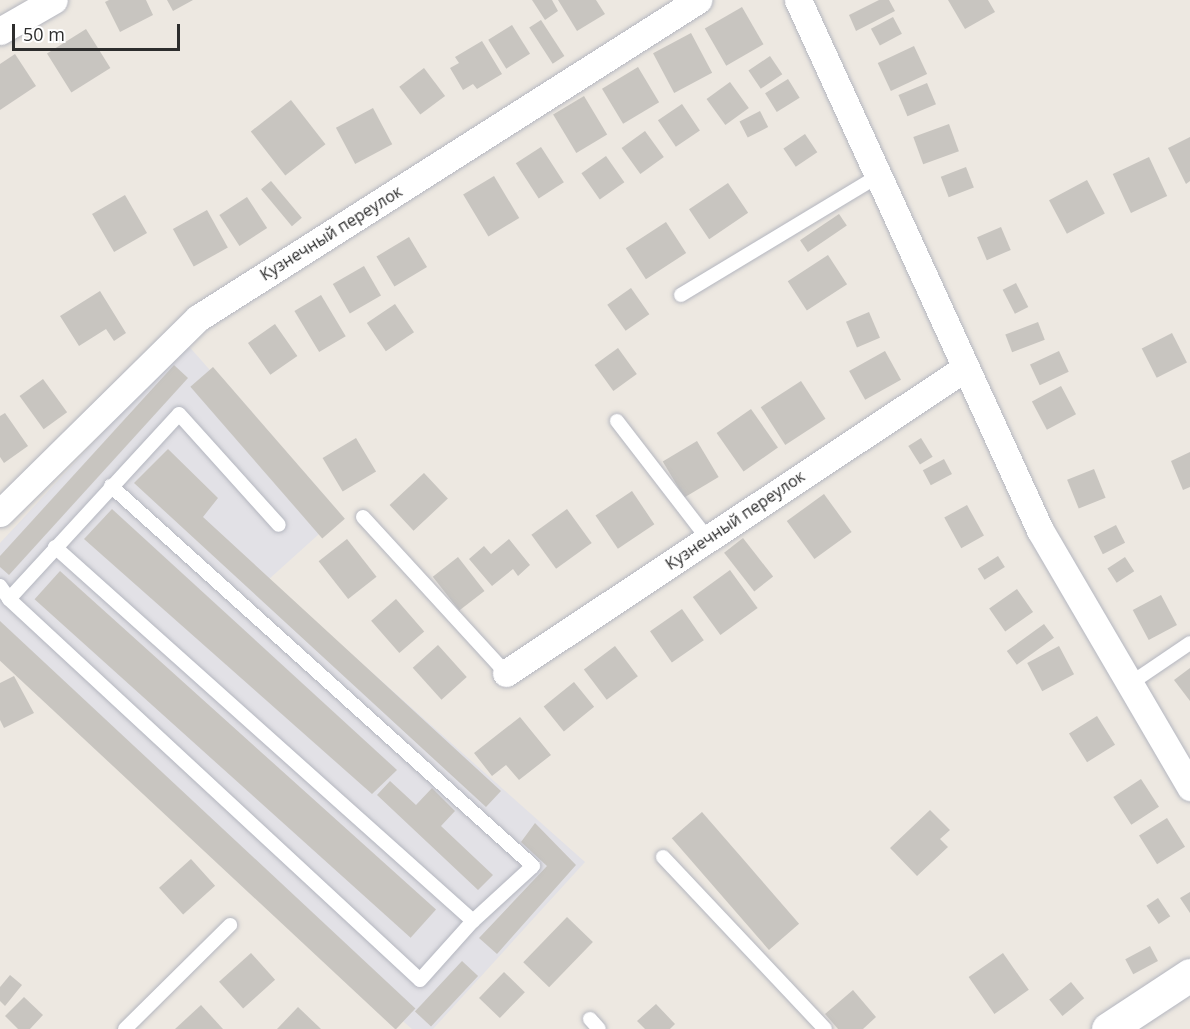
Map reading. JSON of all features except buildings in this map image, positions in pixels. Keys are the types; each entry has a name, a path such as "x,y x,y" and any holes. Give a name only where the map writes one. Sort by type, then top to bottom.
{"street":[{"path":"0,31 54,0"},
{"name":"Кузнечный переулок","path":"0,513 198,318 698,0"},
{"path":"798,0 1040,530 1190,787"},
{"name":"Кузнечный переулок","path":"506,673 965,368"},
{"path":"1108,1029 1190,975"}],"lane":[{"path":"681,295 878,177"},
{"path":"9,599 179,414 279,525"},
{"path":"617,421 708,539"},
{"path":"0,586 9,599 420,981 473,921 532,866 111,486"},
{"path":"363,517 506,673"},
{"path":"55,547 473,921"},
{"path":"1131,683 1190,643"},
{"path":"663,857 825,1029"},
{"path":"125,1029 230,925"}],"shaded area":[{"path":"186,343 339,516 268,580 585,862 433,1029 412,1029 391,1011 246,884 0,652 0,543"}]}
